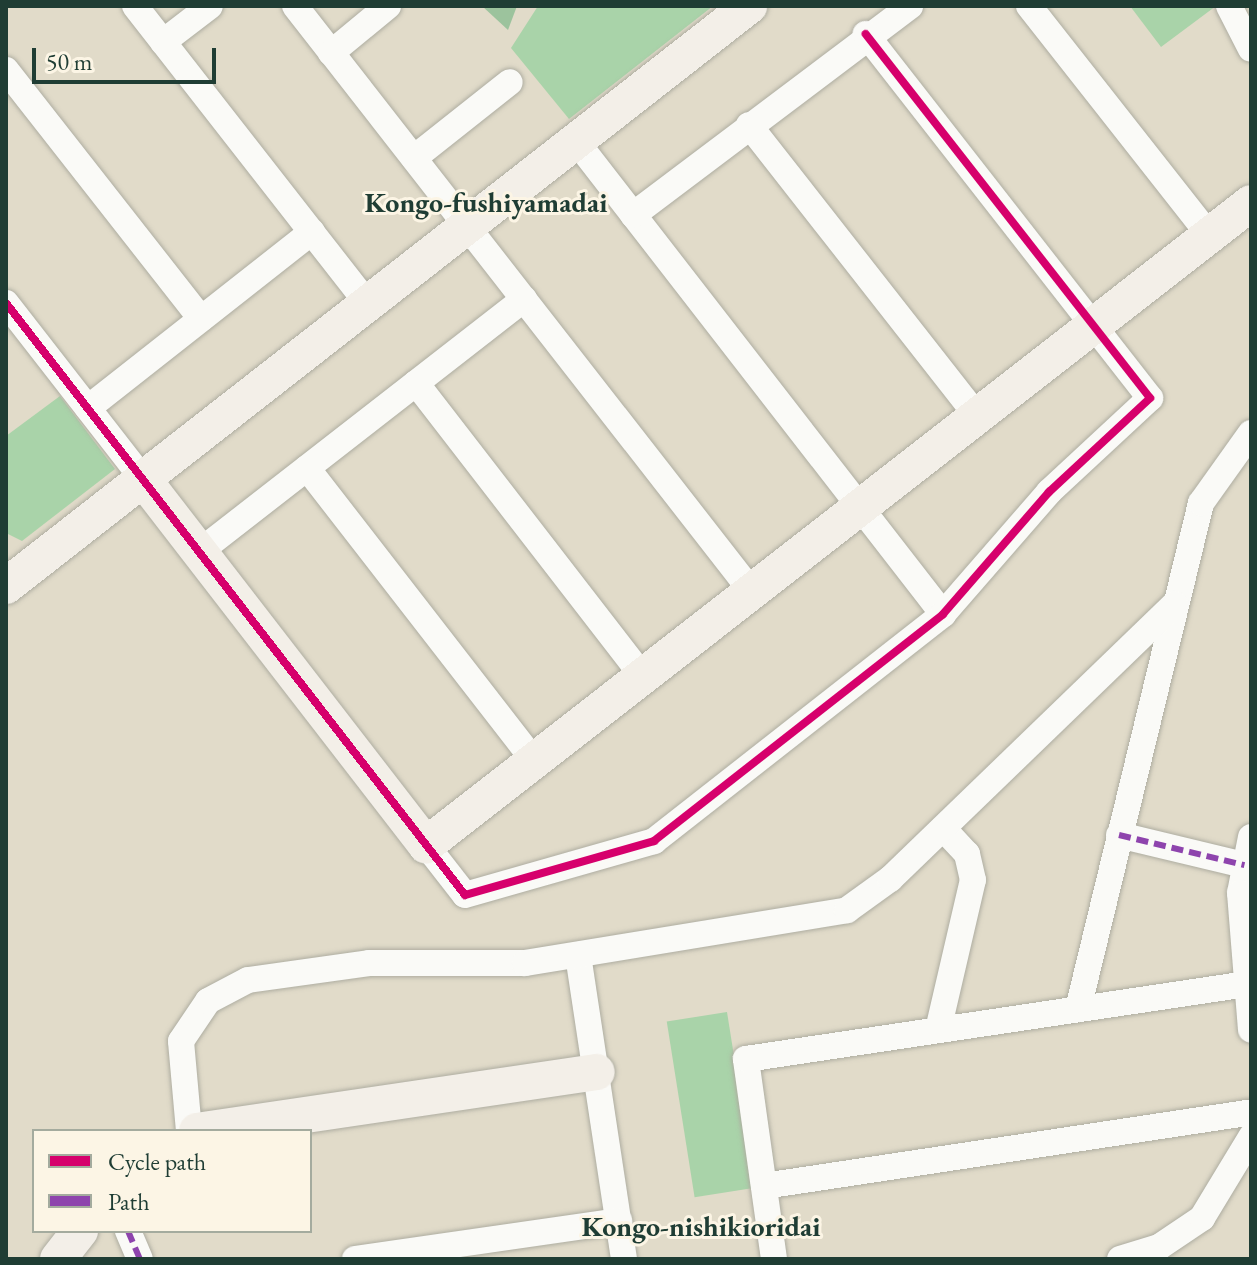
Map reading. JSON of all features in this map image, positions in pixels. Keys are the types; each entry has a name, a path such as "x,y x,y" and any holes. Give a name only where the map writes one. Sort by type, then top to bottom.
{"street":[{"path":"135,6 368,304"},
{"path":"163,42 210,6"},
{"path":"295,6 753,593"},
{"path":"331,53 388,6"},
{"path":"12,570 143,479 749,6"},
{"path":"633,215 866,34 910,6"},
{"path":"1029,6 1209,235"},
{"path":"1229,6 1251,49"},
{"path":"6,303 465,895 654,841 943,614 1049,492 1150,398 866,34"},
{"path":"6,70 201,319"},
{"path":"414,158 510,82"},
{"path":"749,125 978,417"},
{"path":"576,141 943,614"},
{"path":"426,845 1251,203"},
{"path":"88,408 312,232"},
{"path":"199,552 524,299"},
{"path":"416,383 643,677"},
{"path":"1078,1009 1158,673 1206,489 1251,433"},
{"path":"307,468 534,761"},
{"path":"189,1129 181,1041 193,1017 224,989 369,963 489,966 578,955 847,910 943,828 1175,604"},
{"path":"1122,657 1143,655 1158,673"},
{"path":"938,1030 973,880 967,854 943,828"},
{"path":"1119,835 1244,865"},
{"path":"1251,837 1244,865 1251,1030"},
{"path":"578,955 624,1259"},
{"path":"774,1259 746,1059 1247,984"},
{"path":"211,1129 597,1072"},
{"path":"764,1186 1251,1112"},
{"path":"1120,1259 1159,1247 1202,1218 1251,1137"},
{"path":"355,1259 619,1221"},
{"path":"58,1259 78,1233"},
{"path":"129,1233 140,1259"}],"green space":[{"path":"482,6 517,6 508,30"},
{"path":"538,6 713,6 569,119 511,48"},
{"path":"1130,6 1216,6 1161,47"},
{"path":"60,396 115,469 22,541 6,533 6,436"},
{"path":"727,1012 755,1188 695,1197 667,1022"}],"marked path":[{"path":"1119,835 1244,865"},
{"path":"129,1233 140,1259"}],"cycle path":[{"path":"6,303 465,895 654,841 943,614 1049,492 1150,398 866,34"}],"district":[{"name":"Kongo-fushiyamadai","path":"486,202"},
{"name":"Kongo-nishikioridai","path":"701,1226"}]}
